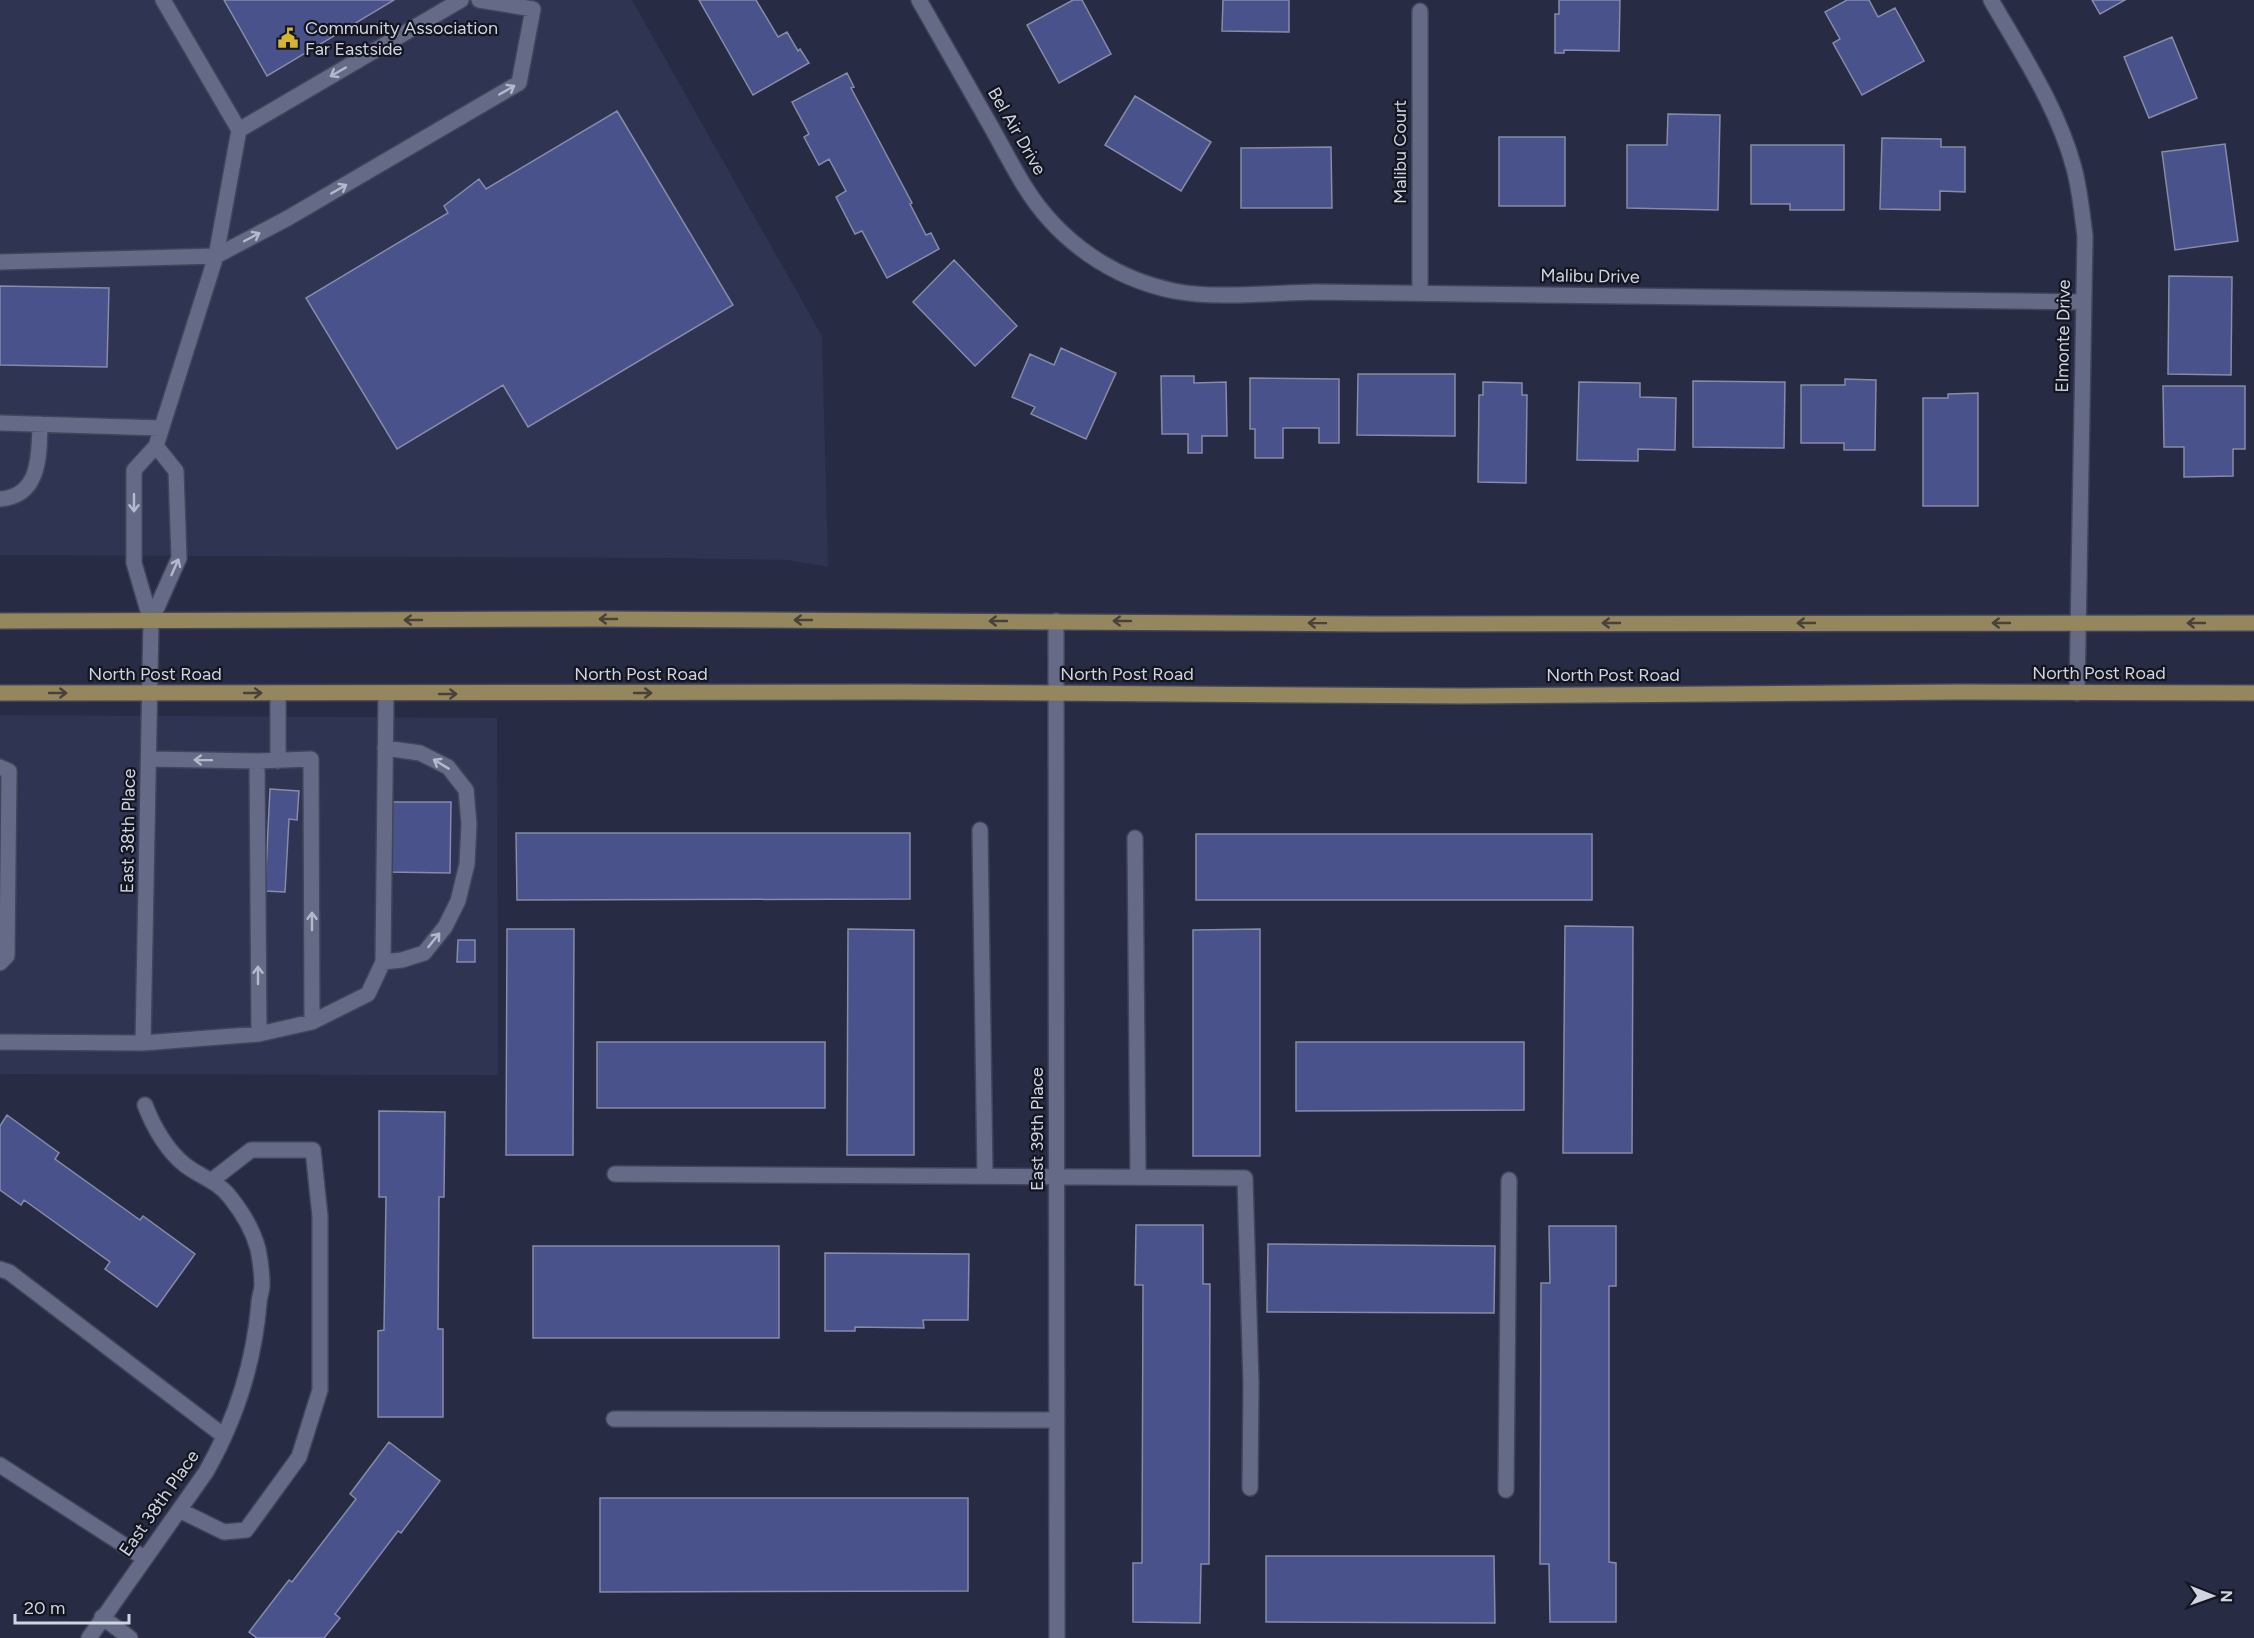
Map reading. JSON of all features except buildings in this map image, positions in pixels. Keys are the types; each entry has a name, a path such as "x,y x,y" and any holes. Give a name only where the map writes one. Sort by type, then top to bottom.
{"main road":[{"path":"0,621 2254,623"},
{"name":"North Post Road","path":"0,693 1056,693 1474,696 2254,693"}],"street":[{"path":"151,621 134,564 134,470 156,446 216,256 239,130 163,0"},
{"path":"239,130 461,0"},
{"path":"0,262 216,256 288,218 519,83 538,5 479,0"},
{"name":"Bel Air Drive","path":"919,0 1024,187 1055,226 1072,242 1102,263"},
{"name":"Elmonte Drive","path":"1991,0 2051,107 2065,138 2075,170 2085,236 2077,693"},
{"name":"Malibu Court","path":"1420,11 1420,293"},
{"name":"Malibu Drive","path":"1102,263 1122,274 1155,286 1198,293 1420,293 2083,302"},
{"path":"0,423 160,428"},
{"path":"0,499 17,494 27,486 38,470 40,424"},
{"path":"151,621 179,558 176,471 156,446"},
{"name":"East 38th Place","path":"143,1043 151,621"},
{"name":"East 39th Place","path":"1056,621 1057,1638"},
{"path":"0,1042 143,1043 259,1034 312,1022 368,994 383,962 386,693"},
{"path":"278,694 278,761"},
{"path":"383,962 402,960 424,953 445,927 458,901 466,864 469,824 466,790 448,767 420,753 385,748"},
{"path":"149,759 257,761 311,759 312,1022"},
{"path":"257,761 259,1034"},
{"path":"0,767 9,771 9,783 7,956 0,963"},
{"path":"981,830 985,1176"},
{"path":"1135,838 1138,1176"},
{"name":"East 38th Place","path":"89,1638 206,1472 230,1424 249,1373 262,1284 258,1249 250,1227 231,1197 175,1156 150,1118 145,1105"},
{"path":"179,1510 224,1532 246,1530 299,1457 320,1390 320,1216 313,1150 251,1150 211,1181"},
{"path":"615,1174 1245,1178 1251,1384 1250,1488"},
{"path":"1506,1490 1509,1179"},
{"path":"0,1269 9,1272 224,1436"},
{"path":"614,1419 1057,1420"},
{"path":"0,1465 144,1558"},
{"path":"102,1617 130,1638"}],"shaded area":[{"path":"0,0 632,0 822,336 828,567 788,560 663,558 0,555"},
{"path":"0,715 497,718 498,1075 0,1074"}],"place":[{"name":"Community Association Far Eastside","path":"288,38"}]}
